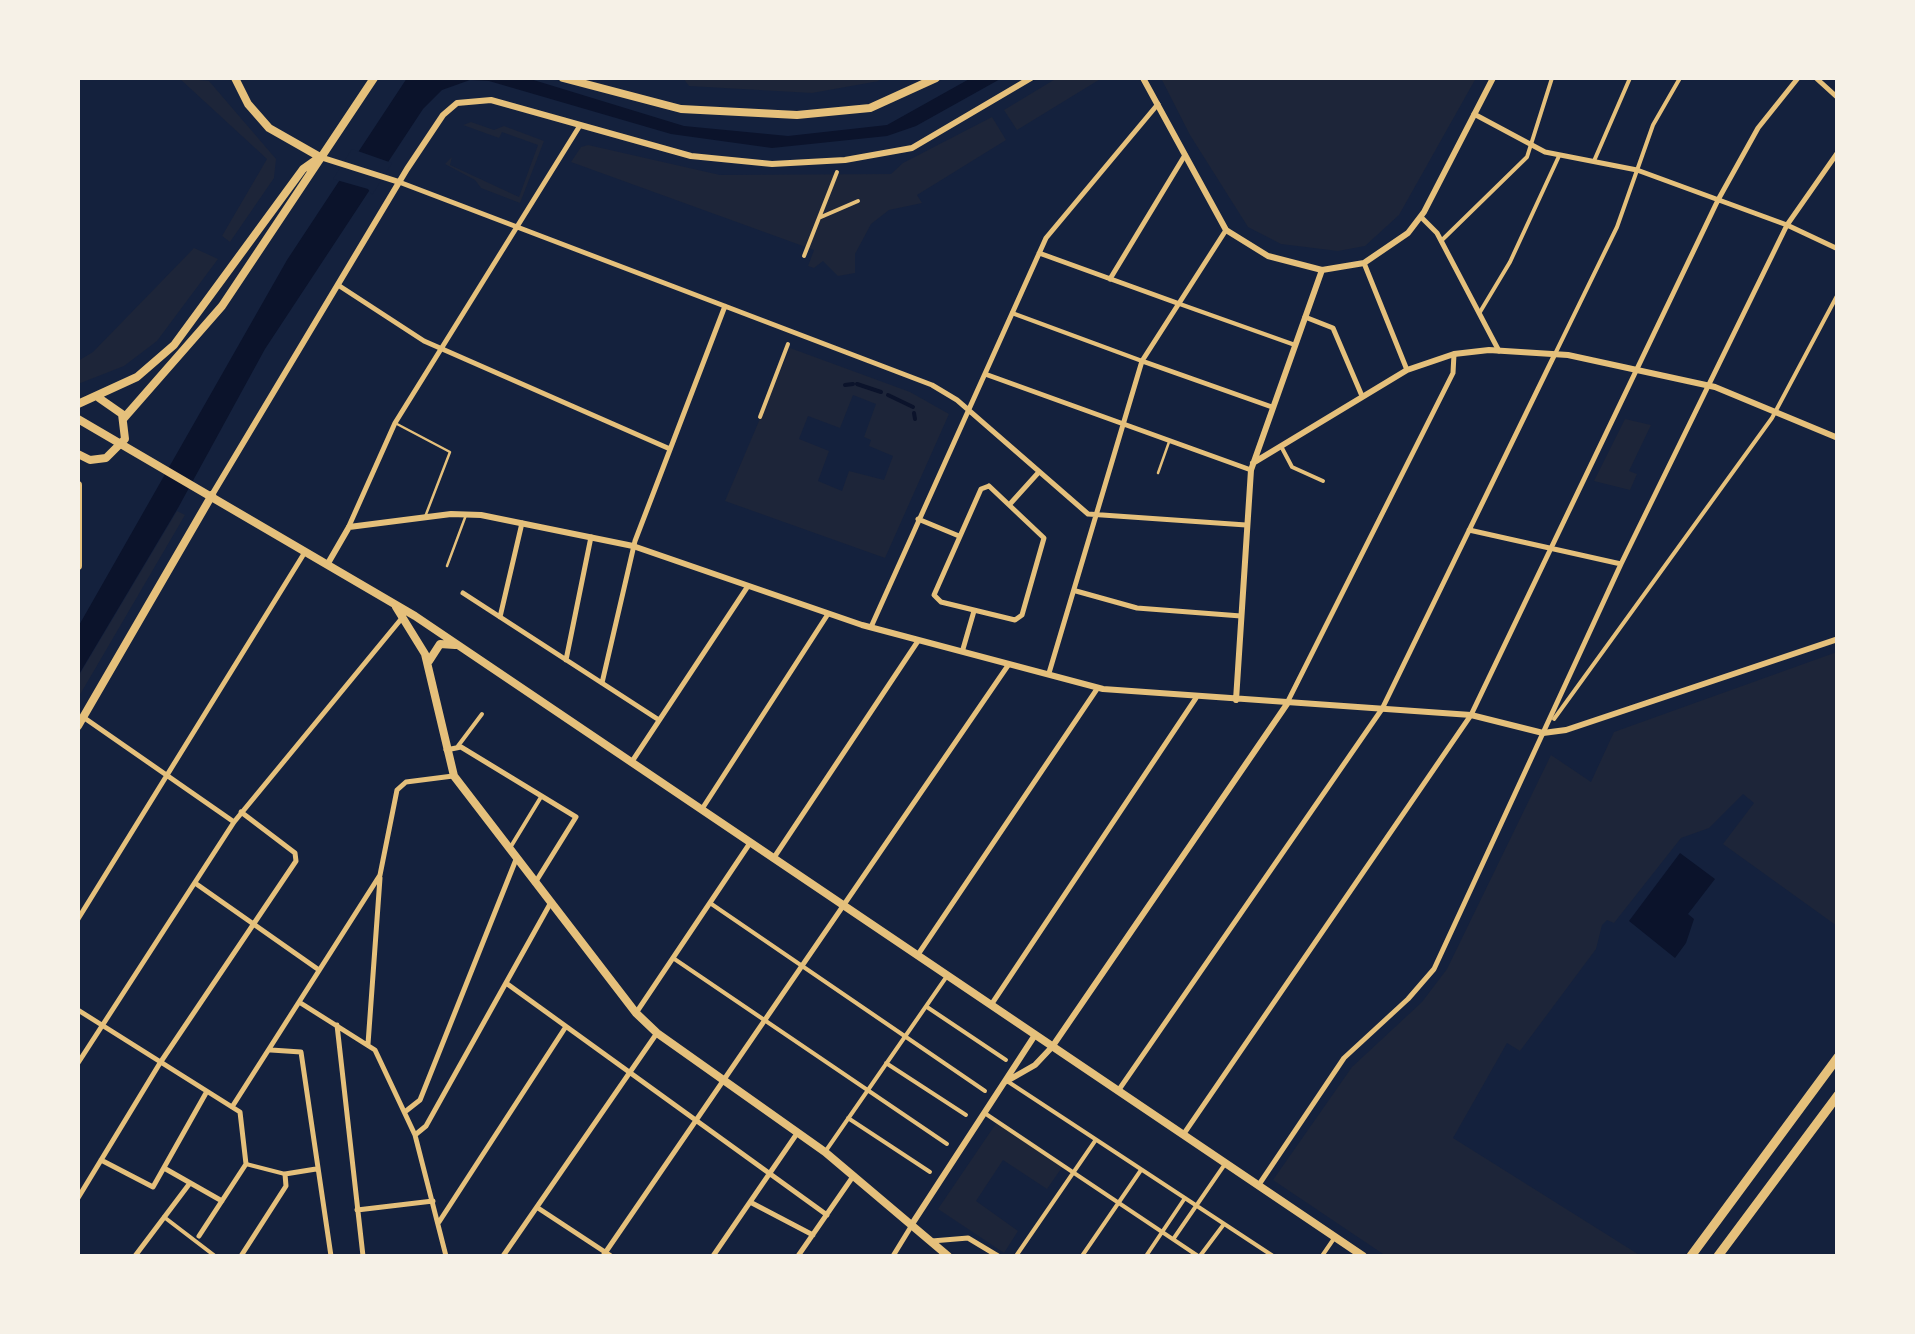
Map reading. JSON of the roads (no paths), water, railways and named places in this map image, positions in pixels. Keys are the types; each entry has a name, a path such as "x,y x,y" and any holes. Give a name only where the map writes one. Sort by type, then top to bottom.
{"highway":[{"path":"1691,1256 1838,1057"},
{"path":"1718,1256 1838,1095"}],"main road":[{"path":"235,78 248,104 269,128 320,157"},
{"path":"124,418 222,306 314,174 320,157 374,78"},
{"path":"563,78 680,108 796,115 870,108 930,79"},
{"path":"78,404 138,377 174,345 303,170 320,157"},
{"path":"95,398 113,403 124,418 123,444"},
{"path":"78,419 199,486 459,646 1363,1256"},
{"path":"78,454 101,460 123,444"},
{"path":"78,485 78,566"},
{"path":"78,726 212,495"},
{"path":"396,607 419,639 428,663 454,776 636,1013 657,1033 825,1152 948,1256"},
{"path":"428,663 440,644 459,646"}],"street":[{"path":"212,495 398,182 442,115 463,101 491,100 690,156 738,163 845,160 912,148 1031,78"},
{"path":"1143,78 1226,230 1268,256 1322,270 1364,262 1396,243 1421,216 1493,78"},
{"path":"1441,241 1514,175 1532,147 1552,78"},
{"path":"1594,161 1630,78"},
{"path":"1118,1091 1382,709 1617,228 1653,126 1680,78"},
{"path":"1183,1135 1470,715 1553,550 1718,200 1758,128 1798,78"},
{"path":"1816,78 1838,98"},
{"path":"871,627 1050,231 1158,104"},
{"path":"1474,114 1532,147 1637,170 1787,224 1838,249"},
{"path":"327,565 349,527 395,423 579,127"},
{"path":"1258,1186 1344,1058 1408,999 1434,969 1620,564 1787,224 1838,152"},
{"path":"1110,279 1184,155"},
{"path":"1480,312 1510,262 1559,155"},
{"path":"320,157 398,182 925,382 968,410 1081,510 1096,516 1246,525"},
{"path":"805,252 837,172"},
{"path":"821,216 858,201"},
{"path":"1421,216 1441,241 1499,350"},
{"path":"1049,674 1142,362 1226,230"},
{"path":"1039,252 1294,345"},
{"path":"1364,262 1408,370"},
{"path":"1236,700 1252,467 1322,270"},
{"path":"336,284 441,348 670,449"},
{"path":"1554,719 1777,409 1838,294"},
{"path":"602,683 633,546 725,306"},
{"path":"1012,313 1272,407"},
{"path":"1304,318 1334,330 1362,396"},
{"path":"760,417 788,344"},
{"path":"1252,467 1280,443 1408,370 1454,354 1499,350 1555,354 1708,387 1777,409 1838,438"},
{"path":"1007,1081 1035,1065 1052,1047 1288,703 1454,373 1454,354"},
{"path":"985,374 1252,467"},
{"path":"1280,443 1292,466 1324,481"},
{"path":"1010,505 1038,473"},
{"path":"983,486 1010,505 1044,538 1022,614 1014,620 940,602 934,595 983,486"},
{"path":"349,527 467,514 522,523 633,546 828,614 1097,688 1470,715 1543,733 1566,730 1838,639"},
{"path":"918,518 959,536"},
{"path":"500,617 522,523"},
{"path":"1469,530 1620,564"},
{"path":"566,660 591,537"},
{"path":"78,919 169,778 305,552"},
{"path":"631,763 749,586"},
{"path":"1076,591 1137,608 1241,616"},
{"path":"463,593 660,720"},
{"path":"964,649 974,611"},
{"path":"701,810 828,614"},
{"path":"78,1063 241,812 402,618"},
{"path":"773,859 919,639"},
{"path":"538,1207 606,1255 1010,662"},
{"path":"918,956 1097,688"},
{"path":"991,1005 1196,698"},
{"path":"446,750 458,746 482,714"},
{"path":"83,717 234,822"},
{"path":"458,746 576,817 535,883"},
{"path":"368,1044 380,874 399,787 406,782 454,776"},
{"path":"510,848 541,796"},
{"path":"78,1198 160,1063 256,926 298,857 241,812"},
{"path":"636,1013 750,843"},
{"path":"406,1110 420,1100 516,858"},
{"path":"232,1107 380,874"},
{"path":"195,883 319,970"},
{"path":"710,903 985,1091"},
{"path":"415,1135 426,1126 550,904"},
{"path":"673,958 947,1144"},
{"path":"825,1152 947,976"},
{"path":"506,983 827,1215"},
{"path":"299,1002 376,1050 415,1135 446,1256"},
{"path":"926,1006 1006,1060"},
{"path":"78,1010 242,1116 246,1164 197,1239"},
{"path":"337,1026 364,1256"},
{"path":"439,1222 565,1028"},
{"path":"502,1256 657,1033"},
{"path":"893,1256 1036,1036"},
{"path":"269,1050 302,1052 330,1256"},
{"path":"886,1063 966,1114"},
{"path":"1007,1081 1273,1256"},
{"path":"101,1160 153,1187 207,1092"},
{"path":"985,1114 1199,1256 1224,1224"},
{"path":"848,1118 930,1172"},
{"path":"713,1256 798,1132"},
{"path":"1016,1256 1096,1139"},
{"path":"246,1164 285,1174 317,1169"},
{"path":"1173,1240 1224,1164"},
{"path":"164,1168 222,1201"},
{"path":"1082,1256 1142,1169"},
{"path":"241,1256 286,1186 285,1174"},
{"path":"798,1256 854,1176"},
{"path":"134,1256 190,1182"},
{"path":"1146,1256 1185,1198"},
{"path":"357,1210 433,1201"},
{"path":"750,1202 813,1236"},
{"path":"164,1216 215,1256"},
{"path":"1322,1256 1335,1237"},
{"path":"929,1241 968,1238 998,1256"}],"lane":[{"path":"395,423 450,452 424,518"},
{"path":"1158,473 1169,441"},
{"path":"446,566 467,514"}],"waterway":[{"path":"845,385 853,384"},
{"path":"857,384 881,392"},
{"path":"888,395 913,407"},
{"path":"914,413 915,419"}]}
